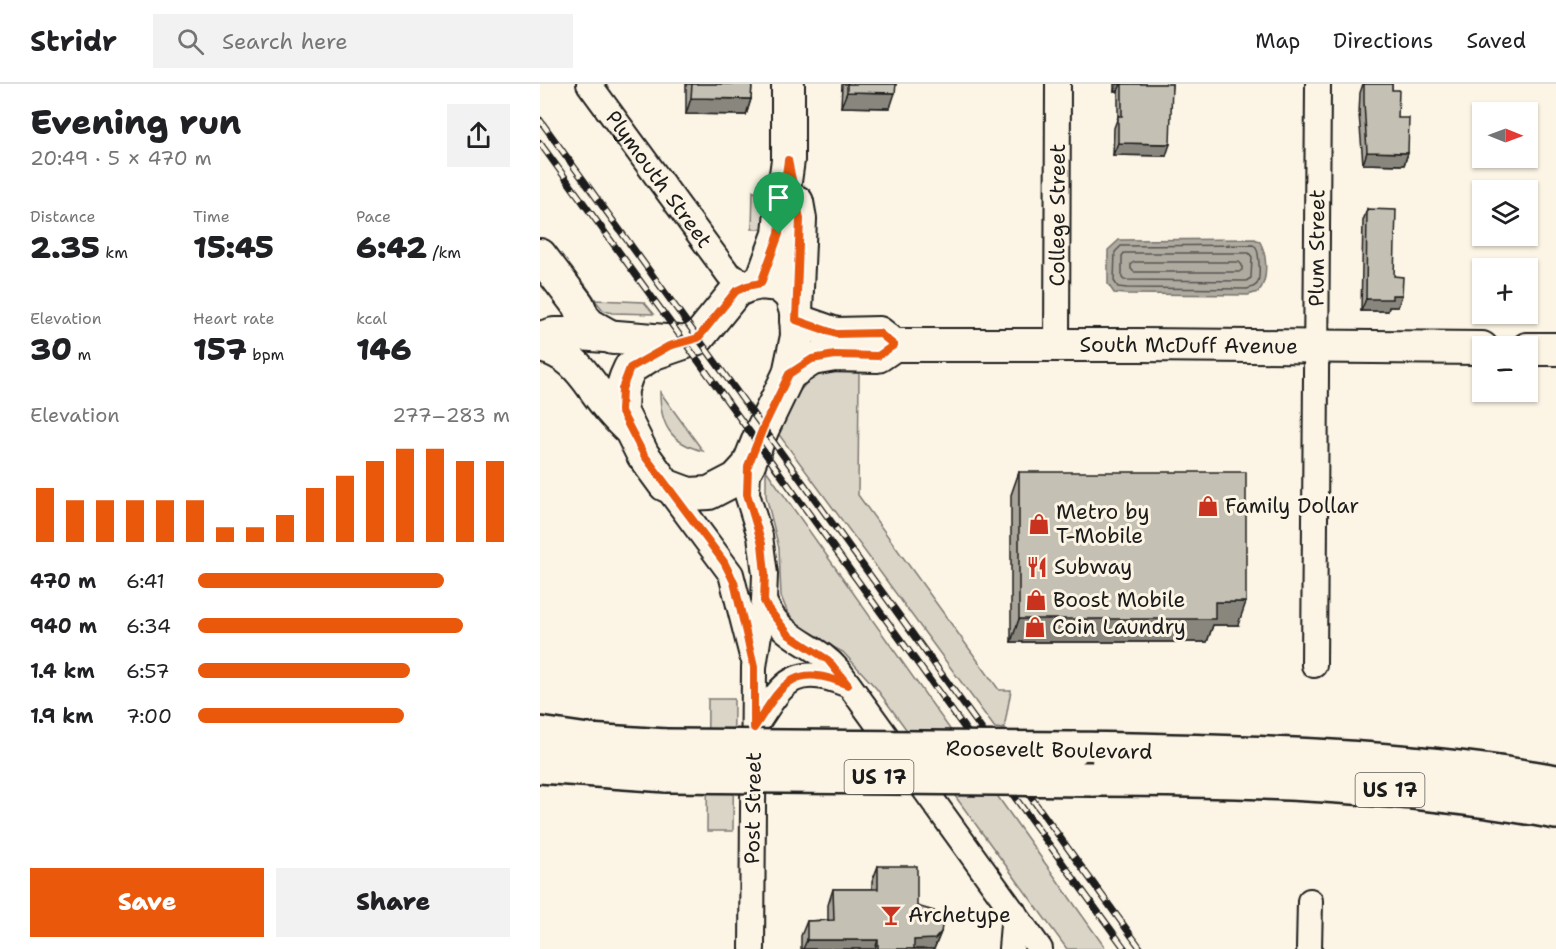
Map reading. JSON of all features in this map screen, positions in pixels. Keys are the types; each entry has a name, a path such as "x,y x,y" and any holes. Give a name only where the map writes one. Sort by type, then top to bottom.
{"highway":[{"name":"Roosevelt Boulevard","path":"540,734 588,741 666,760 1092,779 1222,779 1335,785 1445,795 1556,812"},
{"name":"Roosevelt Boulevard","path":"540,766 666,760 1073,749 1288,753 1447,766 1556,782"}],"main road":[{"path":"788,84 788,160 779,234 749,281 724,306 698,338 669,346 630,368 622,389 621,411 644,455 665,485 689,494 709,494 736,479 748,466 789,374 796,345 800,219 788,160"},
{"path":"540,255 578,305 583,317 590,325 613,338"},
{"path":"749,281 774,284 784,288 791,296 796,316"},
{"name":"South McDuff Avenue","path":"796,316 836,334 879,333 894,345"},
{"path":"540,338 554,334 580,334 684,343"},
{"name":"South McDuff Avenue","path":"789,374 812,359 835,355 878,356 894,345 1472,348"},
{"path":"540,346 554,349 579,367 609,409 633,433"},
{"path":"1538,349 1556,349"}],"street":[{"name":"Plymouth Street","path":"589,84 749,281"},
{"name":"College Street","path":"1056,345 1058,84"},
{"name":"Plum Street","path":"1314,665 1318,84"},
{"name":"Post Street","path":"748,466 747,494 760,536 764,559 764,601 754,667 752,949"},
{"name":"Post Street","path":"665,485 724,562 734,582 754,667"},
{"path":"764,601 774,618 787,632 828,660 848,685 1040,949"},
{"path":"754,728 782,687 798,677 820,676 848,685"},
{"path":"1309,949 1310,901"},
{"path":"1011,949 1014,912"}],"shaded area":[{"path":"753,191 762,198 768,212 771,229 752,229"},
{"path":"584,283 596,300 644,302 654,314 612,313 603,310 582,284"},
{"path":"859,373 858,495 999,690 1011,690 1004,729 995,728 777,432 803,387 819,374"},
{"path":"660,392 703,451 682,443 669,430 662,414"},
{"path":"766,470 1106,949 1067,949 876,688 843,652 798,626 787,611 781,596 779,548 766,496"},
{"path":"708,699 734,699 733,831 707,831"}],"water":[{"path":"1255,239 1262,247 1266,268 1262,287 1258,292 1248,295 1126,294 1114,293 1108,284 1108,250 1119,240"}],"building":[{"path":"692,84 752,84 751,99 691,98"},
{"path":"847,84 896,84 895,93 847,92"},
{"path":"1122,84 1172,84 1170,144 1118,143 1118,116 1122,116"},
{"path":"1364,84 1392,84 1392,90 1399,90 1398,118 1409,118 1408,153 1367,152"},
{"path":"1367,209 1396,210 1394,276 1403,277 1402,295 1392,295 1392,299 1366,299"},
{"path":"1019,472 1246,472 1246,602 1215,602 1215,619 1019,619"},
{"path":"878,866 917,866 917,906 934,911 939,916 942,926 941,932 935,939 914,940 914,949 878,949 878,940 807,940 807,921 834,920 833,889 878,889"}],"railway":[{"path":"540,120 1141,949"},
{"path":"540,143 1125,949"}],"place":[{"name":"Family Dollar","path":"1208,506"},
{"name":"Metro by T-Mobile","path":"1039,524"},
{"name":"Subway","path":"1037,567"},
{"name":"Boost Mobile","path":"1036,600"},
{"name":"Coin Laundry","path":"1035,627"},
{"name":"Archetype","path":"891,915"}],"route":[{"path":"788,160 800,219 796,320 836,334 879,333 894,345 878,356 835,355 812,359 789,374 748,466 747,494 756,519 764,559 764,601 774,618 789,635 828,660 848,685 820,676 798,677 782,687 754,728 754,667 731,574 644,455 621,411 622,389 630,368 669,346 698,338 736,291 761,283 779,234 788,160"}]}
